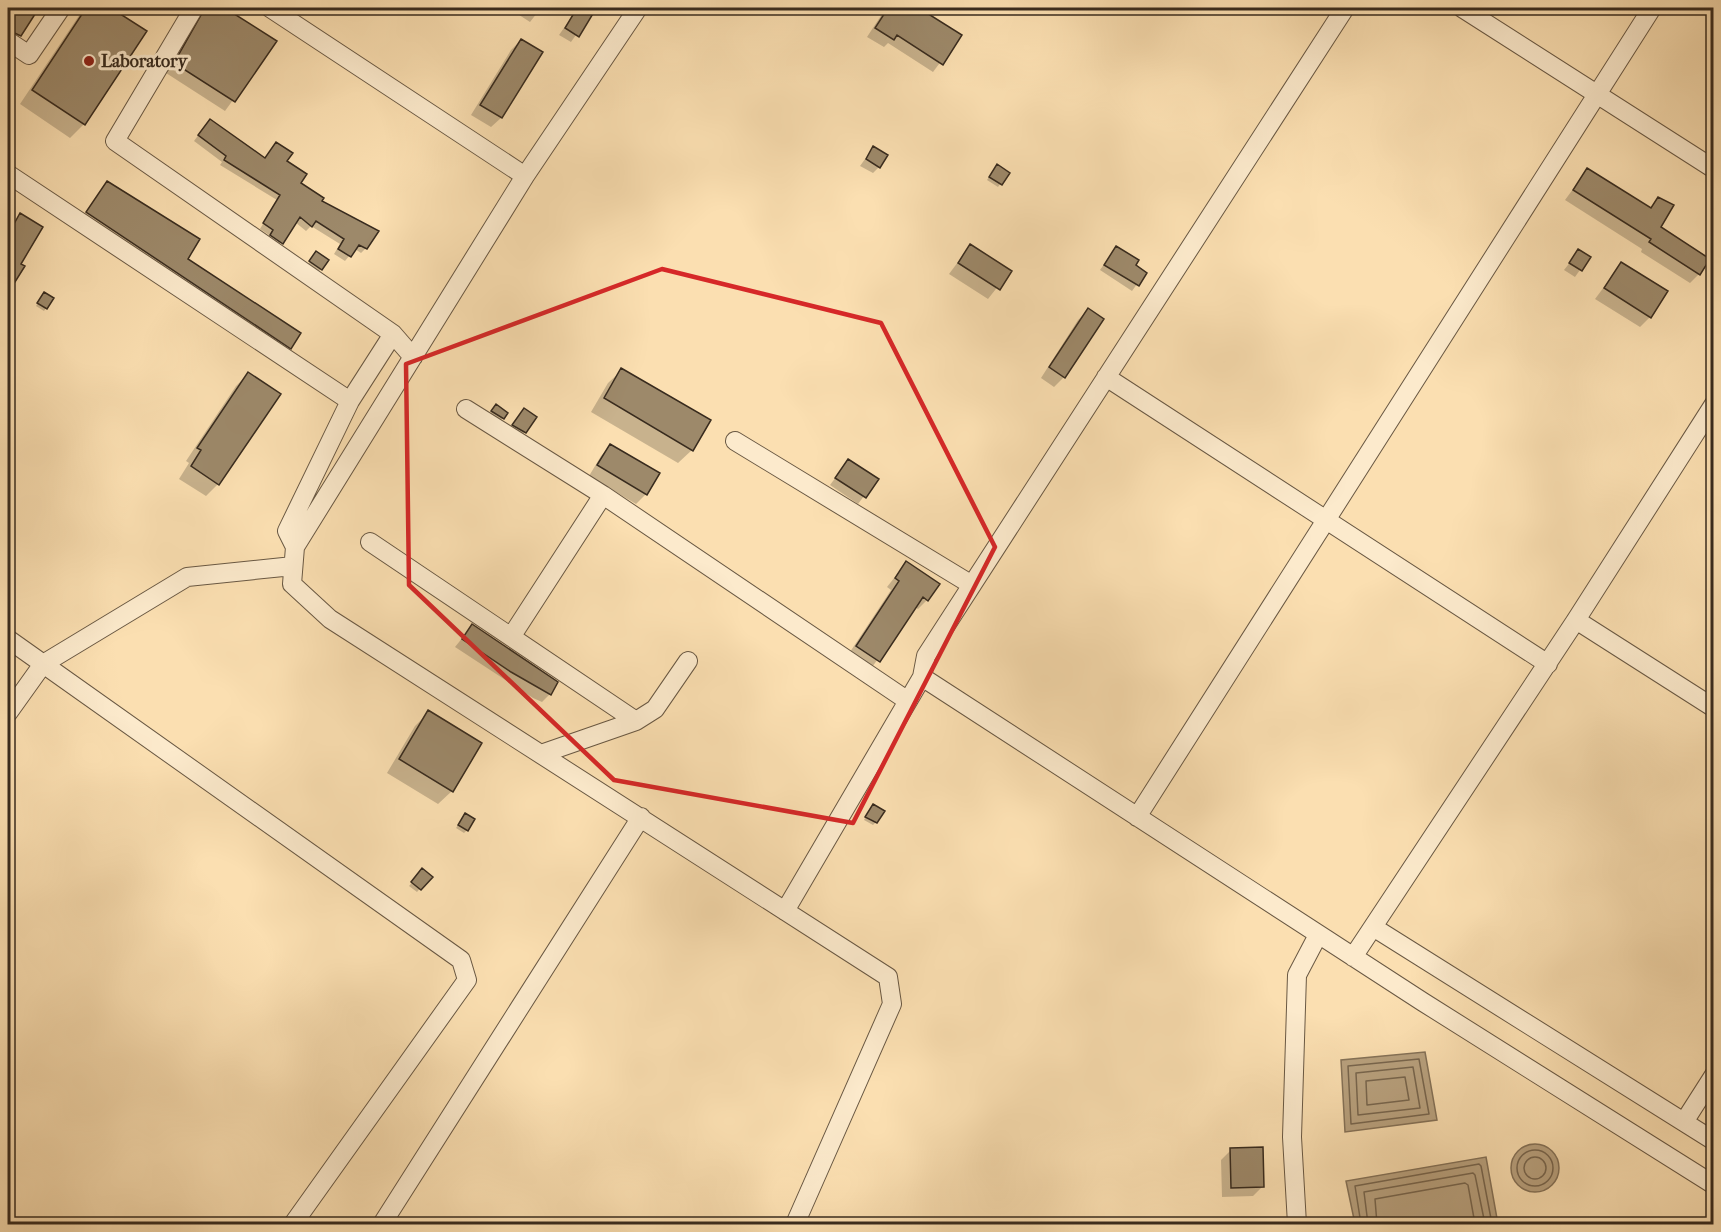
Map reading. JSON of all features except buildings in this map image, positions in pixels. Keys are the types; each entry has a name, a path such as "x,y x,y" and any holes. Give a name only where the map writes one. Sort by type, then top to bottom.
{"lane":[{"path":"8,41 29,55 61,8"},
{"path":"194,8 115,141 393,334 413,357"},
{"path":"270,8 525,176"},
{"path":"638,8 525,176 295,548 292,584 330,619 888,978 892,1004 795,1224"},
{"path":"785,910 922,677 926,656 1345,8"},
{"path":"1462,8 1713,169"},
{"path":"1137,817 1652,8"},
{"path":"8,174 350,400"},
{"path":"295,548 287,531 350,400 393,334"},
{"path":"1106,377 1548,664"},
{"path":"1353,957 1548,664 1713,404"},
{"path":"466,409 603,495 908,701"},
{"path":"735,441 972,585"},
{"path":"511,638 603,495"},
{"path":"370,542 636,721"},
{"path":"8,713 43,664 187,577 293,566"},
{"path":"1576,620 1713,708"},
{"path":"8,639 461,960 467,980 293,1224"},
{"path":"541,754 636,721 655,709 688,661"},
{"path":"922,677 1318,935 1713,1185"},
{"path":"382,1224 641,817"},
{"path":"1374,927 1713,1140"},
{"path":"1297,1224 1292,1137 1297,975 1318,935"},
{"path":"1684,1122 1713,1075"}],"highlighted area":[{"path":"662,269 881,323 995,547 853,823 614,780 409,585 406,364"}],"water":[{"path":"1425,1052 1437,1120 1345,1132 1341,1060"},
{"path":"1530,1144 1540,1144 1555,1154 1559,1168 1558,1177 1549,1188 1540,1192 1530,1192 1515,1182 1511,1173 1511,1163 1521,1148"},
{"path":"1486,1157 1498,1224 1355,1224 1346,1181"}],"place":[{"name":"Laboratory","path":"89,61"}]}
